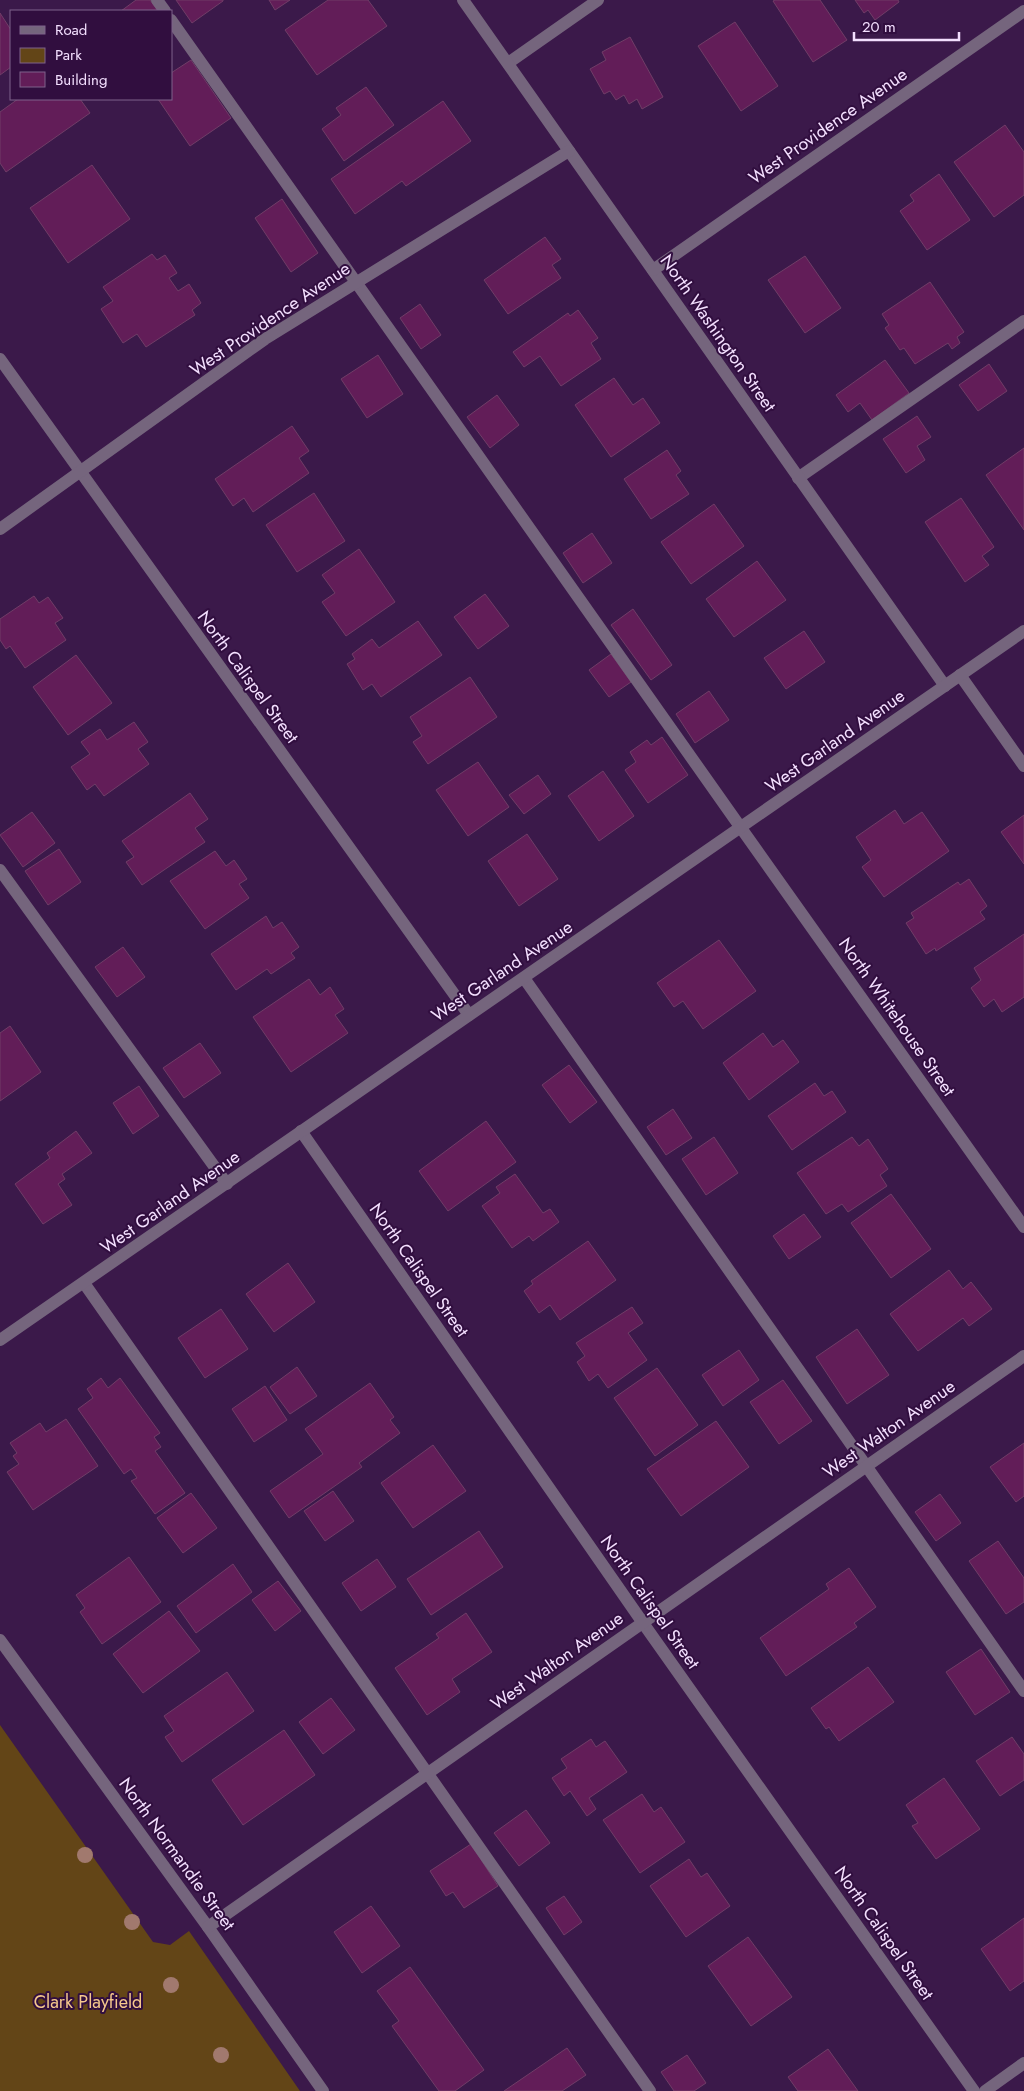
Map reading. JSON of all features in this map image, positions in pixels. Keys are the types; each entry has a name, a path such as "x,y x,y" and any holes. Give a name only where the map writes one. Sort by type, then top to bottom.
{"street":[{"name":"North Washington Street","path":"463,0 945,686"},
{"path":"508,63 598,0"},
{"name":"West Providence Avenue","path":"653,270 1024,11"},
{"name":"North Whitehouse Street","path":"172,21 1024,1228"},
{"name":"West Providence Avenue","path":"0,529 265,339 569,151"},
{"path":"798,478 1024,321"},
{"name":"North Calispel Street","path":"0,358 80,473 469,1015"},
{"name":"West Garland Avenue","path":"0,1340 228,1184 301,1130 524,978 1024,631"},
{"path":"960,675 1024,766"},
{"path":"0,870 228,1184"},
{"path":"524,978 1024,1691"},
{"name":"North Calispel Street","path":"301,1130 642,1622 974,2091"},
{"path":"84,1283 650,2091"},
{"name":"West Walton Avenue","path":"208,1926 1024,1356"},
{"name":"North Normandie Street","path":"0,1640 208,1926 323,2091"},
{"path":"985,2091 1024,2063"}],"green space":[{"name":"Clark Playfield","path":"0,1725 153,1942 170,1945 189,1931 300,2091 0,2091"}],"building":[{"path":"136,0 150,0 157,10 122,10"},
{"path":"176,0 223,0 223,1 192,23"},
{"path":"269,0 290,0 275,10"},
{"path":"328,0 368,0 387,26 317,75 285,30"},
{"path":"820,0 847,40 813,62 773,1"},
{"path":"855,0 898,0 899,2 875,20 868,10 864,13"},
{"path":"0,13 10,28 10,68 0,75"},
{"path":"735,22 778,86 741,111 698,46"},
{"path":"630,37 663,97 642,109 637,99 629,104 624,95 616,100 610,91 604,94 590,69 606,60 602,52"},
{"path":"191,60 231,118 190,146 159,100 172,100 172,72"},
{"path":"366,87 394,125 344,161 322,129 341,115 336,108"},
{"path":"17,100 81,100 90,113 6,172 0,163 0,112"},
{"path":"443,101 471,141 406,186 402,181 355,214 331,179"},
{"path":"1005,125 1024,152 1024,195 994,217 954,162"},
{"path":"92,165 130,219 68,263 30,208"},
{"path":"939,174 970,220 927,250 900,211 914,201 910,195"},
{"path":"282,199 318,253 291,272 255,218"},
{"path":"545,237 561,259 552,265 561,278 508,314 484,280"},
{"path":"152,254 157,260 165,255 177,273 169,278 178,291 189,284 201,303 192,310 195,315 146,347 137,334 123,343 101,309 113,301 103,287"},
{"path":"805,256 841,308 805,333 768,280"},
{"path":"930,282 964,332 957,337 960,343 952,349 948,343 915,364 904,348 900,350 885,328 889,325 882,314"},
{"path":"420,304 441,335 421,349 400,318"},
{"path":"578,310 598,338 591,343 601,359 561,386 540,356 524,367 513,352 568,313 570,316"},
{"path":"378,355 403,394 367,418 341,379"},
{"path":"885,360 909,393 872,420 860,403 848,412 836,395"},
{"path":"989,364 1007,391 978,411 959,385"},
{"path":"614,378 633,405 643,398 660,423 611,457 575,405"},
{"path":"497,395 519,425 490,448 467,417"},
{"path":"917,416 931,437 917,446 925,460 906,473 883,439"},
{"path":"292,426 309,451 299,458 309,473 253,512 244,498 233,506 215,479"},
{"path":"1024,448 1024,530 986,475"},
{"path":"667,450 681,471 676,475 689,494 651,519 624,479"},
{"path":"314,493 345,541 297,572 266,525"},
{"path":"961,498 994,547 982,556 989,565 965,582 925,522"},
{"path":"714,504 744,546 691,584 661,542"},
{"path":"592,533 612,563 583,583 563,553"},
{"path":"359,549 395,602 346,636 322,602 335,593 322,575"},
{"path":"757,561 786,600 734,637 706,599"},
{"path":"485,594 509,626 478,649 454,617"},
{"path":"34,596 39,603 48,597 63,618 55,623 66,640 25,668 10,646 6,649 0,640 0,619"},
{"path":"633,609 672,665 651,680 611,625"},
{"path":"418,621 442,655 381,697 372,684 363,690 347,664 355,659 352,654 372,639 379,648"},
{"path":"804,631 825,662 786,689 764,658"},
{"path":"611,654 631,682 609,697 589,670"},
{"path":"76,655 112,703 68,735 33,687"},
{"path":"470,677 497,717 428,764 413,742 422,736 410,717"},
{"path":"709,691 729,720 695,743 676,714"},
{"path":"134,722 148,742 138,749 149,764 104,796 95,784 87,790 71,767 90,754 81,742 100,729 107,740"},
{"path":"662,737 688,775 648,803 625,770 636,762 630,752 647,740 651,745"},
{"path":"478,762 509,807 468,836 436,790"},
{"path":"603,771 634,816 599,841 568,796"},
{"path":"538,775 551,794 524,814 509,795"},
{"path":"190,793 208,819 195,828 205,842 142,885 126,862 134,857 122,841"},
{"path":"895,810 904,824 922,812 949,851 884,897 862,867 871,860 856,837"},
{"path":"32,812 55,843 23,867 0,835"},
{"path":"1024,815 1024,864 1001,832"},
{"path":"527,834 558,879 519,906 488,861"},
{"path":"59,849 81,882 48,905 25,871"},
{"path":"215,851 226,866 234,860 247,879 239,884 249,898 205,929 170,881"},
{"path":"969,879 987,906 980,912 985,919 936,951 935,948 926,954 906,923 914,918 911,913 958,882 960,885"},
{"path":"266,916 273,928 282,922 299,947 291,953 295,958 271,974 267,969 236,990 211,954"},
{"path":"1024,934 1024,997 1002,1012 994,999 984,1007 971,988 981,980 974,968"},
{"path":"719,940 756,991 703,1029 683,1001 674,1007 657,983"},
{"path":"123,947 145,977 117,997 95,967"},
{"path":"309,979 320,995 330,987 344,1009 335,1015 348,1033 291,1072 253,1017"},
{"path":"10,1026 41,1072 0,1101 0,1033"},
{"path":"763,1033 773,1047 783,1040 799,1062 749,1100 723,1063"},
{"path":"200,1043 221,1073 184,1098 163,1068"},
{"path":"569,1065 597,1102 570,1123 542,1085"},
{"path":"815,1083 824,1096 832,1091 846,1112 792,1150 768,1116"},
{"path":"139,1086 159,1116 133,1134 113,1103"},
{"path":"673,1109 692,1138 666,1155 647,1127"},
{"path":"486,1121 516,1162 448,1211 419,1171"},
{"path":"76,1131 92,1153 62,1174 65,1179 58,1184 72,1205 43,1224 15,1184 50,1158 47,1153"},
{"path":"714,1137 738,1173 706,1195 682,1159"},
{"path":"852,1137 859,1146 868,1139 888,1169 880,1175 887,1186 848,1212 842,1204 826,1214 797,1173"},
{"path":"515,1174 543,1213 550,1209 559,1222 533,1241 529,1236 512,1248 482,1206 500,1193 496,1187"},
{"path":"891,1194 931,1249 891,1278 851,1223"},
{"path":"804,1214 821,1237 789,1259 773,1236"},
{"path":"588,1241 616,1280 560,1320 550,1305 539,1313 524,1291 533,1284 531,1281"},
{"path":"288,1263 315,1302 274,1332 246,1294"},
{"path":"949,1270 963,1289 971,1282 992,1309 969,1326 963,1318 918,1351 890,1314"},
{"path":"632,1307 643,1323 628,1333 647,1360 608,1388 598,1374 589,1381 577,1362 585,1356 576,1343"},
{"path":"221,1309 248,1349 205,1378 178,1338"},
{"path":"857,1329 889,1375 847,1404 816,1357"},
{"path":"739,1350 759,1380 723,1406 702,1375"},
{"path":"297,1367 317,1396 290,1414 270,1387"},
{"path":"657,1368 698,1425 655,1456 614,1398"},
{"path":"101,1378 108,1388 120,1378 160,1433 154,1437 161,1447 155,1451 185,1493 155,1514 131,1481 137,1478 131,1469 124,1474 78,1409 93,1398 87,1389"},
{"path":"783,1380 812,1421 779,1444 750,1402"},
{"path":"370,1383 394,1417 390,1420 400,1433 359,1463 362,1467 289,1518 270,1491 323,1454 305,1429"},
{"path":"265,1386 287,1420 254,1442 232,1409"},
{"path":"66,1419 98,1466 33,1510 7,1472 19,1464 13,1456 17,1453 10,1443 40,1423 46,1432"},
{"path":"716,1421 749,1467 681,1516 647,1469"},
{"path":"1024,1443 1024,1496 1016,1502 990,1467"},
{"path":"433,1445 466,1491 413,1528 381,1483"},
{"path":"333,1491 354,1521 325,1541 304,1511"},
{"path":"191,1493 217,1528 183,1553 157,1518"},
{"path":"940,1494 961,1523 936,1541 915,1512"},
{"path":"479,1531 503,1567 431,1615 407,1579"},
{"path":"998,1541 1024,1578 1024,1602 1006,1614 969,1561"},
{"path":"129,1557 161,1602 102,1644 80,1612 85,1608 76,1595"},
{"path":"377,1559 396,1587 361,1611 342,1583"},
{"path":"233,1564 252,1592 196,1633 177,1606"},
{"path":"849,1568 876,1607 854,1623 857,1627 786,1676 760,1638 829,1589 826,1584"},
{"path":"278,1581 301,1611 275,1631 252,1600"},
{"path":"169,1611 200,1651 143,1693 113,1654"},
{"path":"466,1613 492,1652 452,1679 460,1692 427,1715 395,1668 439,1638 436,1634"},
{"path":"981,1649 1010,1692 975,1715 946,1672"},
{"path":"868,1667 894,1702 839,1741 829,1727 826,1729 811,1708"},
{"path":"227,1672 254,1711 182,1762 165,1737 174,1731 164,1716"},
{"path":"331,1698 355,1730 323,1754 299,1722"},
{"path":"284,1730 315,1775 243,1825 212,1780"},
{"path":"1012,1737 1024,1754 1024,1780 1000,1796 976,1761"},
{"path":"591,1739 596,1747 605,1741 627,1772 589,1798 596,1809 587,1816 570,1791 564,1796 552,1778 567,1768 561,1759"},
{"path":"944,1778 980,1829 936,1859 912,1826 918,1823 906,1805"},
{"path":"642,1794 654,1812 661,1807 685,1842 640,1873 603,1820"},
{"path":"526,1810 550,1843 519,1866 494,1833"},
{"path":"471,1844 498,1886 464,1908 453,1892 446,1896 430,1871"},
{"path":"689,1859 701,1877 707,1873 730,1906 686,1937 650,1886"},
{"path":"564,1896 582,1922 564,1935 546,1908"},
{"path":"371,1906 400,1946 362,1973 334,1932"},
{"path":"1024,1918 1024,1981 1010,1991 981,1949"},
{"path":"748,1937 792,1997 751,2026 708,1966"},
{"path":"410,1967 484,2070 455,2091 439,2091 392,2026 399,2021 377,1991"},
{"path":"567,2048 586,2075 562,2091 504,2091"},
{"path":"828,2049 858,2091 798,2091 788,2077"},
{"path":"687,2055 706,2083 694,2091 674,2091 661,2072"}]}
